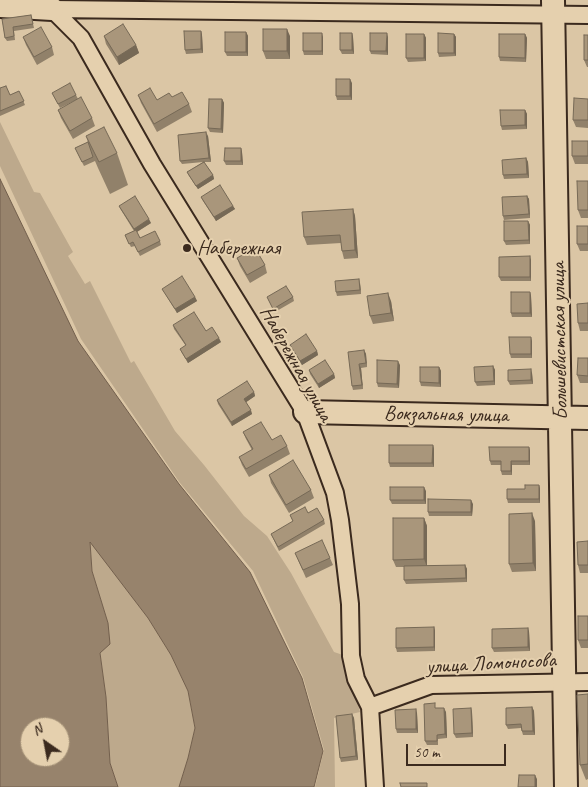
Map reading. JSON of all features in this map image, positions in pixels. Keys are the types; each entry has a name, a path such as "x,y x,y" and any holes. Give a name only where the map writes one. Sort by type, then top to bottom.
{"main road":[{"path":"0,6 52,9"},
{"name":"Большевистская улица","path":"554,8 566,787"},
{"name":"Вокзальная улица","path":"305,412 588,418"}],"street":[{"path":"52,9 554,8 588,15"},
{"name":"Набережная улица","path":"52,9 81,38 152,164 305,412 335,493 350,604 351,656 356,679 370,707 375,787"},
{"path":"81,38 94,10"},
{"name":"улица Ломоносова","path":"370,707 431,685 588,682"}],"shaded area":[{"path":"0,122 34,192 40,193 73,252 68,256 85,284 90,281 131,363 134,361 175,431 244,516 267,536 291,573 334,652 346,656 360,712 334,718 335,787 315,787 324,750 303,677 253,571 180,483 81,339 0,166"},
{"path":"0,179 78,341 179,484 250,572 302,678 323,751 314,787 179,787 195,728 188,691 171,655 148,618 90,542 92,571 108,623 110,644 100,653 106,697 110,763 118,787 0,787"},
{"path":"90,541 148,618 171,655 188,691 195,728 179,787 118,787 110,763 106,697 100,652 108,623 92,571"}],"building":[{"path":"31,15 33,24 13,27 14,36 5,38 2,19"},
{"path":"123,24 136,45 117,57 104,36"},
{"path":"41,27 52,47 34,57 23,37"},
{"path":"263,29 287,29 287,51 263,51"},
{"path":"184,31 201,31 201,49 185,50"},
{"path":"225,32 246,32 246,52 225,52"},
{"path":"303,33 322,33 322,51 303,51"},
{"path":"340,33 352,33 352,50 340,50"},
{"path":"370,33 387,33 386,51 370,51"},
{"path":"438,33 454,34 454,53 438,53"},
{"path":"406,34 424,34 424,58 406,58"},
{"path":"499,34 525,34 525,58 499,57"},
{"path":"584,35 588,35 588,60 584,60"},
{"path":"336,79 350,79 350,96 336,96"},
{"path":"70,83 76,95 58,104 52,93"},
{"path":"6,86 10,95 19,91 24,101 0,111 0,88"},
{"path":"150,88 157,100 169,93 172,97 182,92 189,104 154,124 138,95"},
{"path":"81,97 92,118 70,131 58,110"},
{"path":"574,98 588,99 588,120 573,120"},
{"path":"209,99 222,99 221,129 208,128"},
{"path":"500,110 525,110 525,125 501,126"},
{"path":"104,127 117,153 99,162 86,136"},
{"path":"206,132 209,158 180,161 178,135"},
{"path":"572,141 588,141 588,156 572,156"},
{"path":"88,142 93,157 82,162 75,148"},
{"path":"225,148 241,148 241,161 224,161"},
{"path":"526,158 527,174 503,175 502,160"},
{"path":"204,162 213,175 196,186 187,172"},
{"path":"577,181 588,181 588,210 578,210"},
{"path":"220,185 233,206 214,217 201,197"},
{"path":"135,196 149,219 134,229 119,206"},
{"path":"527,196 529,214 503,216 502,197"},
{"path":"353,209 355,250 342,251 340,235 304,237 302,212"},
{"path":"504,221 528,221 529,240 504,241"},
{"path":"577,226 588,226 588,244 577,244"},
{"path":"136,230 140,238 155,231 160,241 138,252 133,242 129,244 125,235"},
{"path":"255,248 265,265 247,275 237,258"},
{"path":"530,256 530,277 499,277 499,257"},
{"path":"182,276 195,297 175,309 162,289"},
{"path":"359,279 360,290 336,292 335,281"},
{"path":"286,286 293,297 273,309 267,297"},
{"path":"511,292 530,292 530,313 511,313"},
{"path":"388,293 391,313 370,316 367,296"},
{"path":"588,303 588,323 578,323 577,304"},
{"path":"194,312 206,331 212,327 219,338 186,359 180,349 186,345 173,325"},
{"path":"306,334 317,351 300,361 290,345"},
{"path":"509,337 531,337 531,354 510,354"},
{"path":"364,350 366,363 359,364 362,385 352,386 348,352"},
{"path":"578,358 588,358 588,376 577,375"},
{"path":"325,360 334,374 318,384 309,370"},
{"path":"377,360 398,361 397,384 377,383"},
{"path":"493,366 494,381 475,382 474,367"},
{"path":"420,367 439,367 439,383 420,382"},
{"path":"531,369 531,380 508,381 508,370"},
{"path":"247,381 254,392 244,399 251,410 231,422 217,400"},
{"path":"261,422 272,440 281,435 287,446 246,469 239,457 253,449 243,432"},
{"path":"389,445 433,445 432,463 389,463"},
{"path":"489,447 529,447 529,461 511,461 511,471 501,471 501,461 490,461"},
{"path":"293,460 311,490 286,505 269,475"},
{"path":"525,485 539,485 539,499 507,499 507,489 525,489"},
{"path":"390,487 424,487 424,500 390,500"},
{"path":"428,499 471,500 471,512 428,512"},
{"path":"305,507 308,513 317,508 324,520 278,547 271,534 293,521 290,515"},
{"path":"532,513 533,563 509,564 509,514"},
{"path":"393,518 424,518 424,559 393,560"},
{"path":"322,540 330,558 303,570 295,553"},
{"path":"588,541 588,565 578,565 577,542"},
{"path":"465,565 466,578 404,580 404,566"},
{"path":"578,616 588,616 588,640 578,640"},
{"path":"434,627 434,647 396,648 396,628"},
{"path":"528,628 528,647 492,648 492,629"},
{"path":"588,694 588,764 580,765 577,695"},
{"path":"435,703 435,708 444,708 445,734 437,735 437,741 425,741 424,704"},
{"path":"532,707 533,731 522,731 521,724 506,725 506,708"},
{"path":"471,708 472,733 454,734 453,709"},
{"path":"416,709 416,729 396,729 395,710"},
{"path":"352,714 356,756 340,758 336,716"},
{"path":"519,775 535,775 535,787 518,787"},
{"path":"400,783 427,783 427,787 401,787"}],"place":[{"name":"Набережная","path":"187,248"}]}
